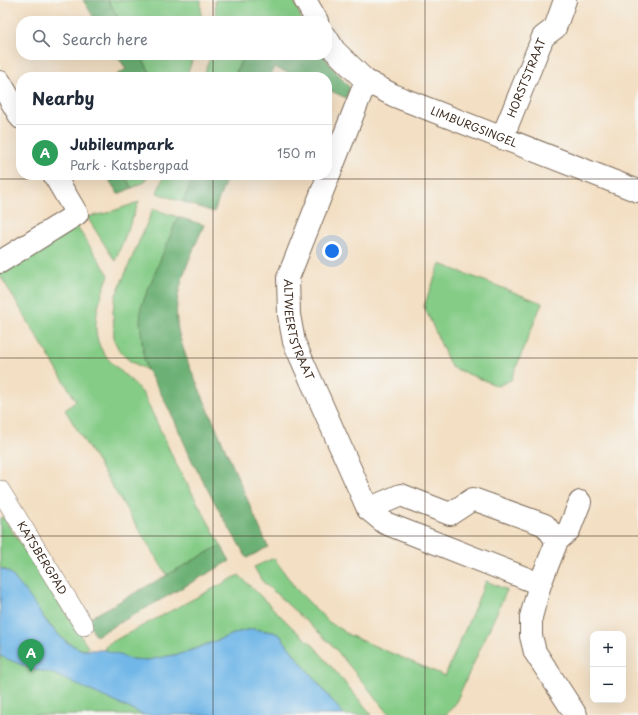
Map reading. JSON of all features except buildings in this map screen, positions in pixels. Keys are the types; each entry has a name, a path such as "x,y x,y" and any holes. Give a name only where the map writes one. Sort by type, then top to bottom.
{"street":[{"path":"305,0 314,16"},
{"name":"HORSTSTRAAT","path":"502,138 543,37 555,28 565,0"},
{"name":"LIMBURGSINGEL","path":"332,47 366,81 394,96 638,191"},
{"name":"ALTWEERTSTRAAT","path":"332,167 366,81"},
{"path":"0,82 16,109"},
{"path":"0,262 77,214 57,180"},
{"name":"ALTWEERTSTRAAT","path":"327,180 288,278 289,315 294,342 368,509 385,523 540,584"},
{"name":"KATSBERGPAD","path":"0,490 84,626"},
{"path":"368,509 402,495 450,514 473,499 544,525 557,541"},
{"path":"576,715 535,652 531,636 531,617 540,584 557,541 569,530 580,502"}],"green space":[{"path":"83,0 108,0 117,16 93,16"},
{"path":"108,0 201,0 201,16 117,16"},
{"path":"215,0 294,0 300,16 216,16"},
{"path":"120,60 143,60 150,72 122,72 126,69"},
{"path":"143,60 192,60 188,72 150,72"},
{"path":"209,60 242,60 236,72 205,72"},
{"path":"242,60 327,60 350,88 346,98 332,91 332,72 286,72 274,67 272,72 236,72"},
{"path":"109,180 127,180 132,188 118,194"},
{"path":"127,180 146,180 145,182 132,188"},
{"path":"162,180 192,180 183,202 157,193"},
{"path":"192,180 226,180 214,212 183,202"},
{"path":"139,202 115,261 87,217 107,213"},
{"path":"153,209 178,217 141,307 142,339 147,370 130,361 120,352 114,340 113,310 116,295"},
{"path":"178,217 204,225 184,272 178,298 178,327 188,363 268,547 247,558 192,461 173,417 147,370 144,359 140,322 141,307"},
{"path":"75,224 109,275 101,297 96,320 98,342 103,352 111,362 144,395 176,464 221,545 167,575 65,410 76,401 0,275 0,272"},
{"path":"440,264 542,303 511,380 498,386 451,367 424,306"},
{"path":"3,517 88,647 87,650 77,648 67,642 48,623 11,574 0,568 0,518"},
{"path":"221,545 230,561 96,636 86,620"},
{"path":"274,558 296,589 329,622 349,635 445,676 486,581 507,590 455,704 446,715 390,715 333,646 262,581 254,567"},
{"path":"239,575 296,631 313,645 372,715 344,715 280,635 273,632 253,629 239,632 184,653 148,660 131,659 104,650 106,645"},
{"path":"0,629 90,690 144,715 0,715"}],"water":[{"path":"0,568 9,572 26,592 49,625 66,642 82,650 105,650 131,659 148,660 184,653 239,632 253,629 273,632 280,635 344,715 144,715 51,673 32,669 0,656"}],"place":[{"name":"Jubileumpark","path":"31,672"}]}
